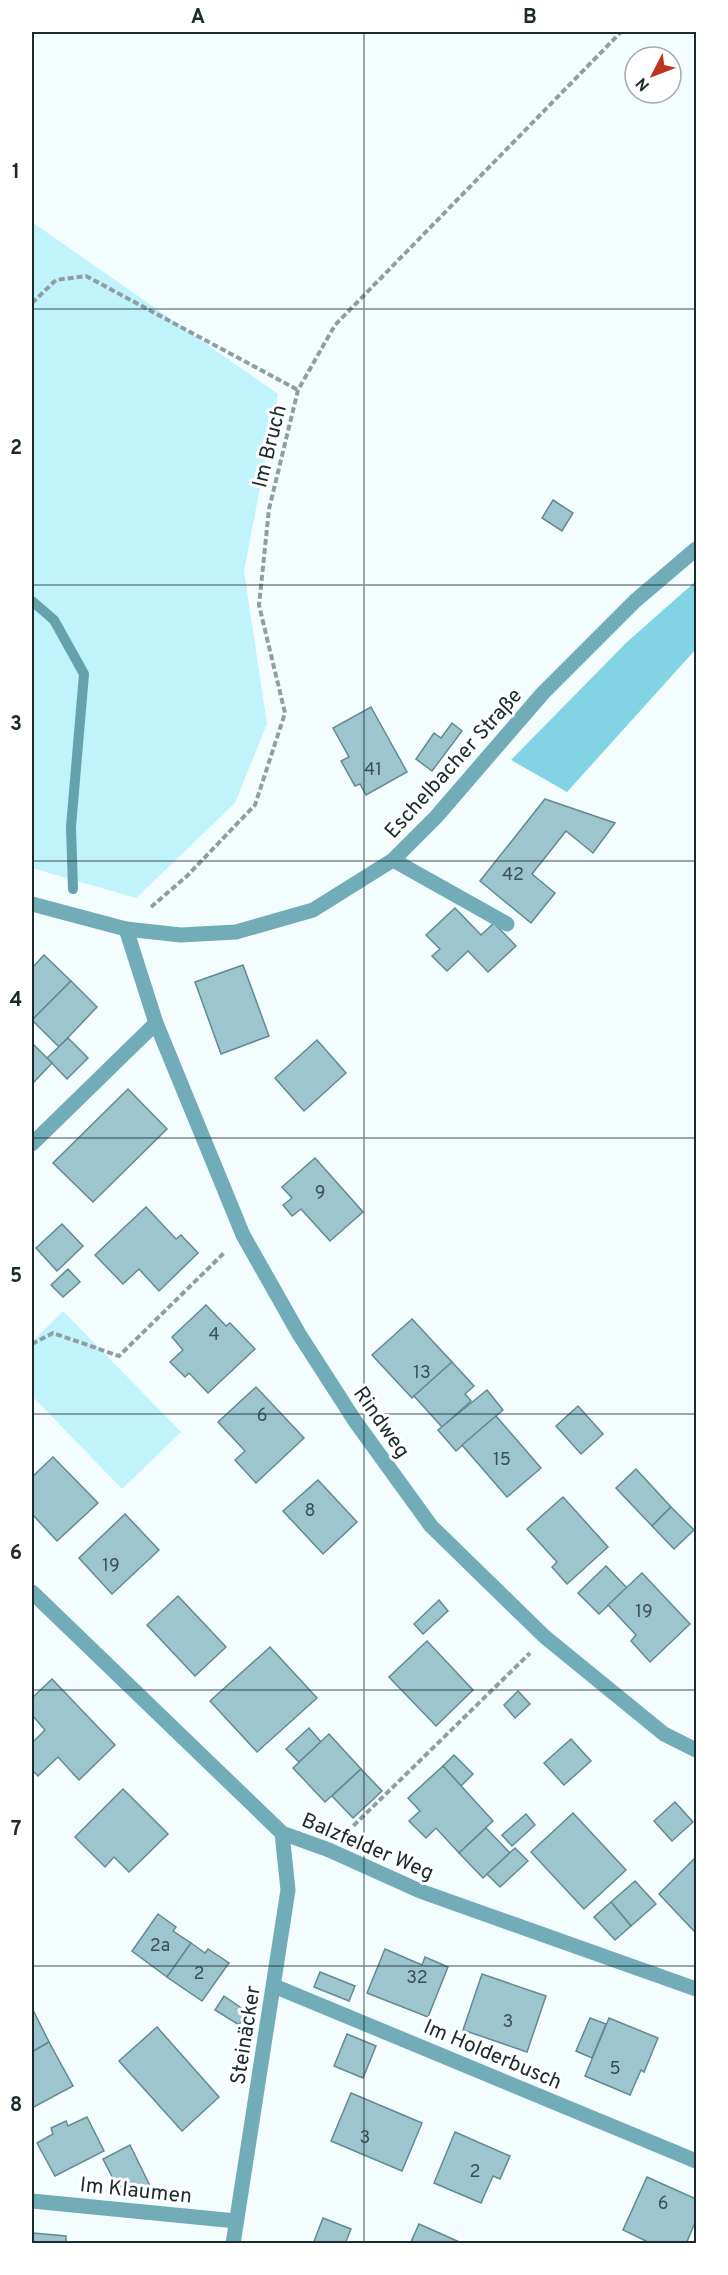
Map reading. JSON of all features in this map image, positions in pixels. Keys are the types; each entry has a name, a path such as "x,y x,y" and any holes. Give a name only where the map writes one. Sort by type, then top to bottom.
{"street":[{"name":"Eschelbacher Straße","path":"32,904 126,929 181,934 236,932 313,910 393,860 436,817 543,693 635,601 696,549"},
{"name":"Eschelbacher Straße","path":"393,860 507,924"},
{"name":"Rindweg","path":"126,929 156,1023 243,1235 299,1334 355,1421 431,1526 545,1638 664,1734 696,1750"},
{"path":"32,1144 156,1023"},
{"name":"Balzfelder Weg","path":"32,1592 282,1833 329,1850 420,1891 696,1989"},
{"name":"Steinäcker","path":"233,2244 288,1890 282,1833"},
{"name":"Im Holderbusch","path":"274,1986 696,2161"},
{"name":"Im Klaumen","path":"32,2201 236,2221"}],"path":[{"name":"Im Bruch","path":"126,929 187,876 255,805 285,713 259,605 269,509 298,390 335,326 621,32"},
{"path":"32,303 56,280 86,276 298,390"},
{"path":"32,1344 53,1333 119,1356 243,1235"},
{"path":"329,1850 545,1638"}],"shaded area":[{"path":"32,222 278,394 244,571 267,724 235,803 136,898 32,868"},
{"path":"696,581 696,649 567,792 511,760 627,642"},
{"path":"63,1311 181,1432 122,1489 32,1396 32,1342"}],"building":[{"path":"553,500 573,513 562,531 542,518"},
{"path":"371,707 407,772 366,795 360,784 355,786 341,761 349,757 333,728"},
{"path":"452,723 462,731 432,771 416,759 434,733 441,738"},
{"path":"545,799 615,823 593,853 566,831 532,874 555,893 531,923 480,881"},
{"path":"455,908 481,935 494,923 516,946 488,972 468,951 447,971 432,956 440,949 426,935"},
{"path":"44,955 71,981 32,1020 32,968"},
{"path":"243,965 269,1036 221,1054 195,982"},
{"path":"71,981 97,1007 59,1047 32,1020"},
{"path":"68,1038 88,1058 67,1079 47,1058"},
{"path":"317,1040 346,1073 304,1111 275,1078"},
{"path":"32,1043 52,1063 32,1084"},
{"path":"128,1089 167,1129 93,1202 53,1163"},
{"path":"315,1158 363,1212 330,1241 301,1209 292,1216 283,1205 292,1198 282,1187"},
{"path":"146,1207 176,1239 181,1235 198,1253 159,1291 139,1269 123,1284 95,1255"},
{"path":"62,1224 83,1246 57,1271 36,1248"},
{"path":"68,1269 80,1282 63,1297 51,1285"},
{"path":"206,1305 226,1326 230,1323 255,1349 208,1393 189,1373 185,1377 170,1362 183,1350 172,1337"},
{"path":"412,1319 452,1362 412,1398 372,1355"},
{"path":"452,1362 474,1386 465,1394 471,1401 442,1427 414,1396"},
{"path":"256,1387 304,1438 256,1483 235,1460 245,1451 218,1422"},
{"path":"487,1390 503,1410 456,1451 438,1430"},
{"path":"578,1406 603,1434 581,1454 556,1426"},
{"path":"496,1416 541,1468 507,1497 462,1445"},
{"path":"53,1457 98,1503 57,1541 32,1514 32,1477"},
{"path":"636,1469 671,1507 652,1526 616,1488"},
{"path":"318,1480 357,1522 323,1554 283,1511"},
{"path":"563,1497 608,1547 567,1584 552,1567 557,1562 527,1529"},
{"path":"671,1507 694,1530 674,1549 652,1526"},
{"path":"125,1514 159,1550 112,1594 79,1558"},
{"path":"606,1566 627,1588 599,1614 578,1593"},
{"path":"642,1573 690,1624 650,1662 631,1641 636,1635 608,1605"},
{"path":"178,1596 226,1647 195,1676 147,1625"},
{"path":"439,1600 448,1611 423,1634 414,1624"},
{"path":"427,1641 473,1690 436,1726 389,1677"},
{"path":"270,1647 317,1698 257,1752 210,1701"},
{"path":"52,1679 115,1745 79,1780 58,1757 38,1776 32,1770 32,1743 45,1730 32,1715 32,1698"},
{"path":"518,1691 530,1704 515,1718 504,1705"},
{"path":"309,1728 321,1742 299,1762 286,1749"},
{"path":"329,1734 361,1769 325,1802 293,1768"},
{"path":"571,1739 591,1761 564,1785 544,1763"},
{"path":"454,1755 473,1774 461,1786 443,1766"},
{"path":"443,1766 493,1821 459,1853 436,1828 426,1838 409,1821 420,1811 408,1798"},
{"path":"361,1769 382,1791 353,1818 332,1796"},
{"path":"123,1789 168,1834 129,1872 114,1857 105,1867 75,1837"},
{"path":"675,1802 693,1822 672,1841 654,1821"},
{"path":"573,1813 626,1870 584,1909 531,1852"},
{"path":"526,1814 535,1825 512,1846 502,1835"},
{"path":"486,1828 510,1853 483,1878 459,1853"},
{"path":"515,1848 528,1861 500,1887 487,1874"},
{"path":"696,1857 696,1933 659,1894"},
{"path":"635,1881 656,1904 631,1926 611,1902"},
{"path":"611,1902 631,1926 615,1940 594,1917"},
{"path":"158,1914 176,1927 173,1931 191,1943 167,1977 132,1951"},
{"path":"191,1943 205,1953 208,1949 229,1963 202,2001 167,1977"},
{"path":"385,1949 422,1965 425,1957 448,1967 428,2017 367,1993"},
{"path":"320,1972 355,1986 349,2001 314,1987"},
{"path":"482,1974 546,1996 527,2052 463,2030"},
{"path":"224,1996 247,2012 239,2025 215,2010"},
{"path":"32,2008 49,2042 32,2052"},
{"path":"590,2018 606,2024 592,2058 576,2051"},
{"path":"609,2018 658,2038 644,2072 641,2070 630,2095 585,2076"},
{"path":"157,2027 219,2097 182,2131 119,2061"},
{"path":"347,2034 376,2046 363,2078 334,2066"},
{"path":"49,2042 73,2086 32,2108 32,2052"},
{"path":"351,2093 422,2123 402,2171 331,2141"},
{"path":"87,2117 104,2151 55,2176 37,2143 53,2134 51,2128 66,2121 68,2126"},
{"path":"455,2132 510,2156 500,2179 493,2176 481,2203 434,2183"},
{"path":"130,2145 153,2192 120,2192 103,2159"},
{"path":"647,2177 696,2199 696,2220 686,2244 652,2244 623,2230"},
{"path":"323,2218 351,2229 345,2244 313,2244"},
{"path":"419,2224 464,2244 410,2244"},
{"path":"33,2233 66,2236 66,2244 32,2244"}],"waterway":[{"path":"32,601 54,620 84,674 71,827 73,889"}]}
